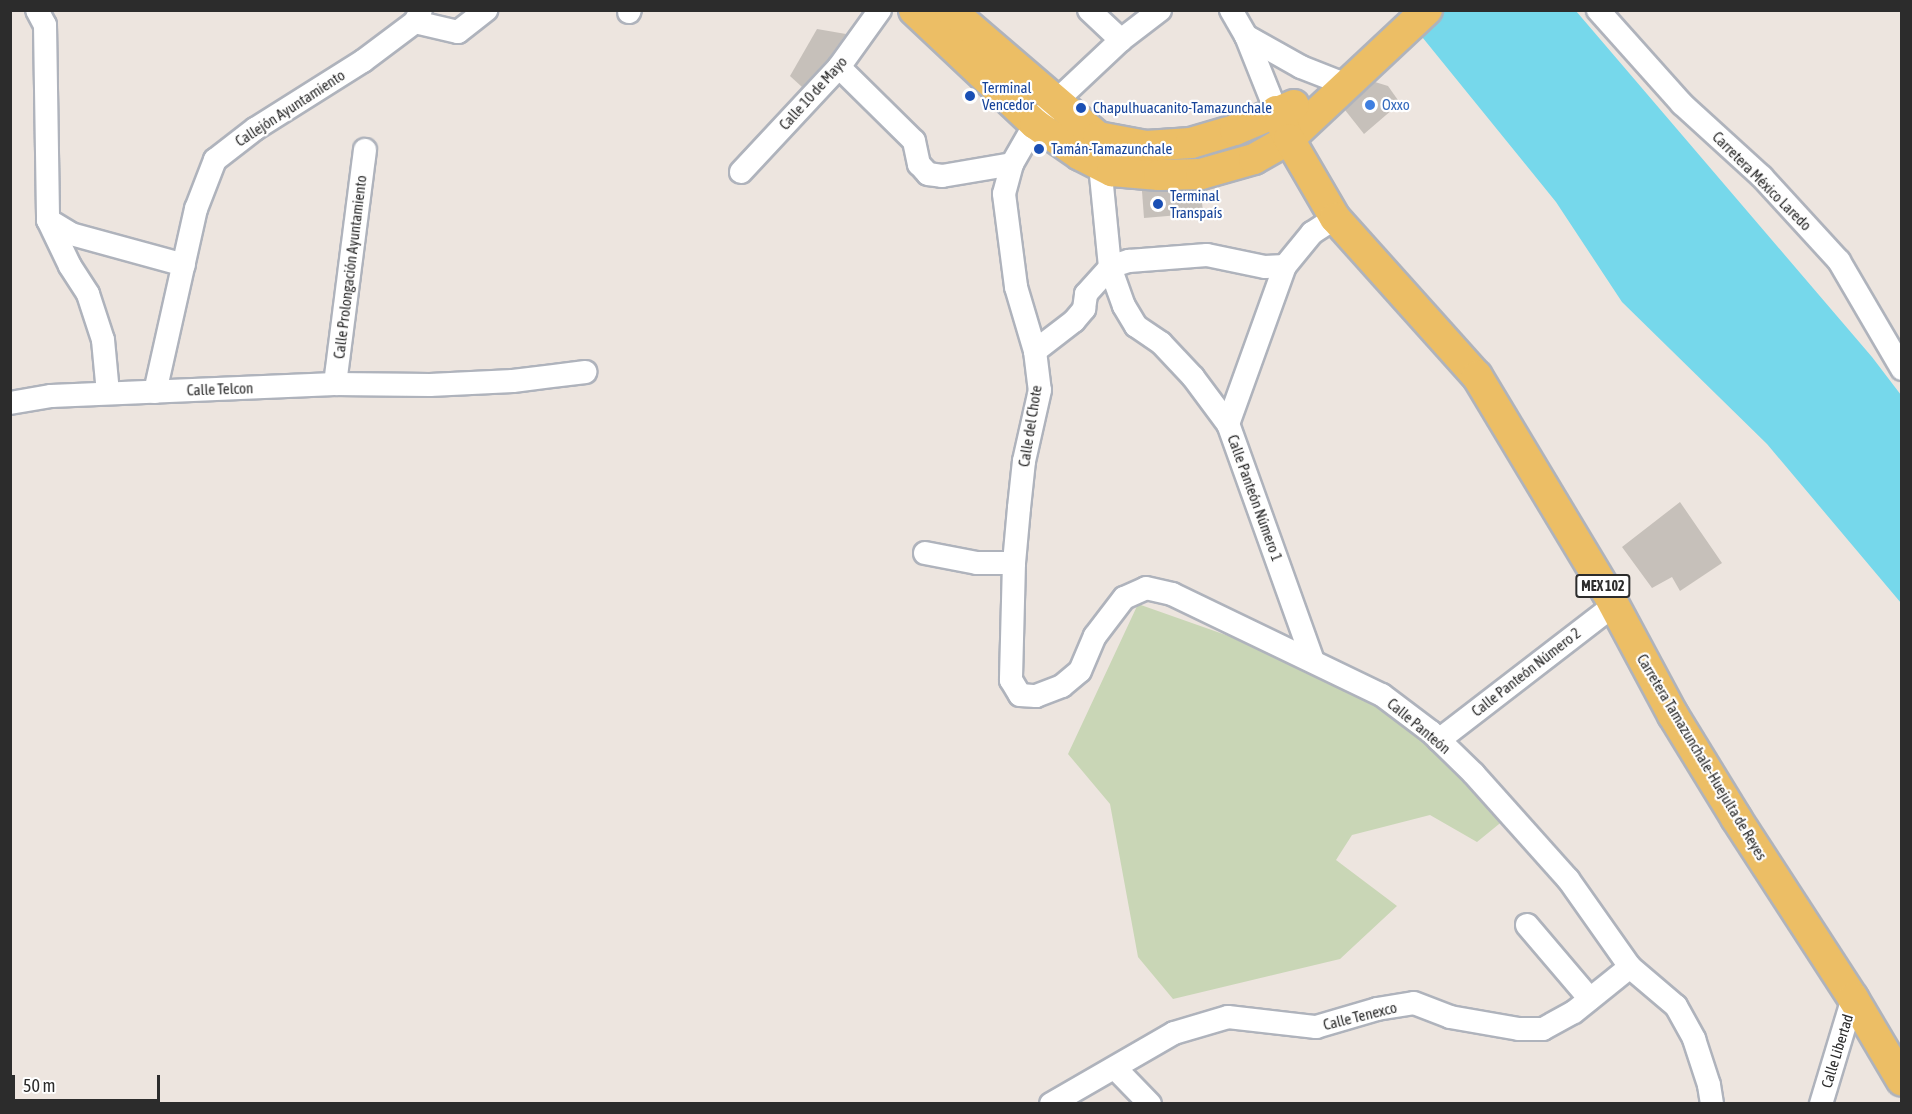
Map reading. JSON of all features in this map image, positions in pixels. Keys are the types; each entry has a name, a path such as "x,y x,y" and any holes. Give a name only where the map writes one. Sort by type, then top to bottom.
{"main road":[{"path":"914,10 1035,124 1080,155 1112,171 1201,174 1254,159 1289,139 1403,35 1427,10"},
{"path":"950,10 1098,136 1146,146 1191,143 1235,130 1276,111 1344,88"},
{"name":"Carretera Tamazunchale-Huejulta de Reyes","path":"1276,111 1289,139 1335,218 1477,376 1614,604 1673,715 1736,818 1853,998 1902,1082"}],"street":[{"path":"38,10 45,25 48,220 70,266 88,294 103,340 108,393"},
{"path":"418,16 458,32 486,10"},
{"name":"Calle 10 de Mayo","path":"741,172 839,67 880,10"},
{"path":"1089,10 1121,40"},
{"name":"Calle del Chote","path":"1020,695 1011,681 1014,563 1024,461 1040,390 1035,351 1016,287 1004,194 1011,164 1035,124 1056,100 1121,40 1160,10"},
{"path":"1231,10 1246,36 1276,111"},
{"name":"Carretera México Laredo","path":"1598,10 1682,104 1762,177 1839,261 1902,369"},
{"name":"Callejón Ayuntamiento","path":"155,392 196,209 215,160 255,129 363,61 418,16"},
{"path":"1246,36 1344,88"},
{"path":"839,67 914,141 919,164 928,174 942,176 1011,164"},
{"name":"Calle Prolongación Ayuntamiento","path":"335,384 365,150"},
{"path":"1100,165 1110,267 1121,292 1124,306 1136,326 1161,344 1193,377 1228,424"},
{"name":"Calle Panteón Número 1","path":"1313,661 1228,424 1285,266 1312,233 1335,218"},
{"path":"48,220 71,234 184,265"},
{"path":"1035,351 1074,321 1084,309 1086,294 1110,267 1129,261 1207,255 1265,267 1285,266"},
{"name":"Calle Telcon","path":"10,403 51,396 108,393 335,384 430,385 513,381 585,372"},
{"path":"925,553 977,563 1014,563"},
{"name":"Calle Panteón","path":"1020,695 1036,696 1062,686 1080,671 1095,636 1124,598 1146,588 1172,594 1382,695 1439,740 1504,806 1568,879 1630,967 1676,1006 1694,1039 1709,1084 1712,1104"},
{"name":"Calle Panteón Número 2","path":"1439,740 1614,604"},
{"path":"1527,925 1590,999"},
{"name":"Calle Tenexco","path":"1051,1104 1174,1033 1228,1017 1316,1027 1377,1009 1414,1003 1450,1017 1519,1029 1543,1029 1590,999 1630,967"},
{"name":"Calle Libertad","path":"1821,1104 1853,998"},
{"path":"1115,1068 1150,1104"}],"green space":[{"path":"1138,604 1354,680 1515,811 1477,842 1430,815 1352,835 1336,860 1397,906 1340,959 1173,999 1138,957 1110,804 1068,754"}],"water":[{"path":"1401,11 1576,11 1872,357 1901,395 1901,603 1767,444 1622,302 1556,202"}],"building":[{"path":"817,29 846,34 829,58 802,87 790,76"},
{"path":"1375,82 1388,86 1400,103 1364,134 1345,110"},
{"path":"1142,191 1201,191 1203,213 1144,218"},
{"path":"1680,502 1722,563 1680,591 1672,577 1652,588 1622,547"}],"place":[{"name":"Terminal Vencedor","path":"970,96"},
{"name":"Oxxo","path":"1370,105"},
{"name":"Chapulhuacanito-Tamazunchale","path":"1081,108"},
{"name":"Tamán-Tamazunchale","path":"1039,149"},
{"name":"Terminal Transpaís","path":"1158,204"}]}
